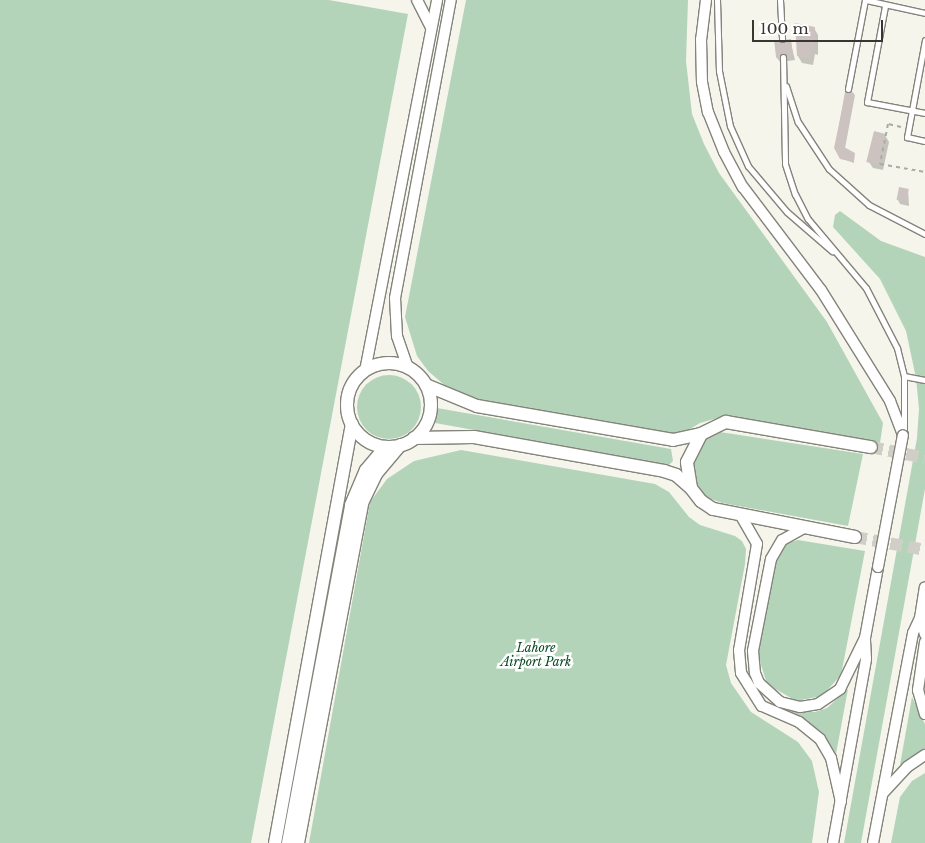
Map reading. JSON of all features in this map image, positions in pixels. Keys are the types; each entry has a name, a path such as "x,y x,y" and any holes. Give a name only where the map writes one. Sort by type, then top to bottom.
{"street":[{"path":"416,0 431,28"},
{"path":"275,843 352,424 348,395 365,371 437,0"},
{"path":"705,0 701,39 702,82 708,112 724,152 743,187 835,312 890,401 903,435 865,638 866,659 833,843"},
{"path":"451,1 395,298 397,336 408,368 426,385 477,406 673,440 701,434 715,424 732,421 871,447"},
{"path":"365,371 383,363 408,368"},
{"path":"352,424 365,440 384,447 400,445 414,438 428,420 430,396 426,385"},
{"path":"692,488 687,462 701,434"},
{"path":"414,438 474,437 670,472 692,488 701,501 713,509 855,537"},
{"path":"298,843 362,503 376,474 400,445"},
{"path":"288,843 351,505 366,470 384,447"},
{"path":"741,516 757,544 739,650 741,673 762,706 799,722 820,739 833,764 840,802"},
{"path":"804,528 782,540 771,559 753,651 759,683 780,702 800,707 818,704 840,689 865,638"},
{"path":"873,843 913,633 920,618 925,587"},
{"path":"920,618 925,634"},
{"path":"925,642 918,690 925,714"},
{"path":"882,793 907,768 925,755"}],"lane":[{"path":"717,0 719,72 730,126 748,166 787,212 840,258"},
{"path":"781,0 782,39"},
{"path":"848,89 866,0 885,6 925,13"},
{"path":"885,6 867,102 925,113"},
{"path":"925,40 907,137 925,141"},
{"path":"783,57 790,107 829,169 869,205 925,234"},
{"path":"785,80 782,125 788,171 808,219 866,288 897,348 904,376 903,435"},
{"path":"904,376 925,380"}],"path":[{"path":"909,128 888,124 880,164 925,172"}],"green space":[{"path":"0,0 329,0 408,14 251,843 0,843"},
{"path":"466,0 688,0 686,61 692,114 704,144 719,173 827,322 883,423 880,443 721,417 700,423 685,432 669,434 468,398 449,389 428,371 417,356 405,317"},
{"path":"840,211 881,241 925,257 925,489 861,843 844,843 917,438 919,409 916,378 906,331 880,279 833,227 835,215"},
{"path":"383,375 395,375 412,384 419,395 421,407 419,419 412,430 395,439 383,439 371,434 362,425 357,413 357,401 362,389 371,380"},
{"path":"437,408 671,449 673,461 669,465 435,423"},
{"path":"720,432 863,454 848,526 722,503 706,497 694,482 691,466 706,438"},
{"name":"Lahore Airport Park","path":"461,450 655,484 669,492 689,517 700,525 735,536 742,541 746,549 745,564 726,665 731,683 751,712 798,742 812,761 819,792 812,843 309,843 370,502 387,479 414,461"},
{"path":"798,540 865,551 841,675 822,696 796,701 767,684 758,655 777,554 784,544"},
{"path":"848,689 836,754 818,730 785,710 815,712 827,708"},
{"path":"912,697 925,724 925,748 900,765"},
{"path":"925,773 925,843 891,843 900,797 912,781"}],"building":[{"path":"795,23 815,27 815,49 811,48 809,58 797,56"},
{"path":"791,39 793,56 776,58 774,41"},
{"path":"846,90 854,93 844,147 855,153 854,162 840,159 834,148"},
{"path":"874,131 886,134 878,165 866,162"},
{"path":"899,187 909,189 906,202 897,200"}],"tunnel":[{"path":"871,447 925,458"},
{"path":"855,537 925,550"}]}
